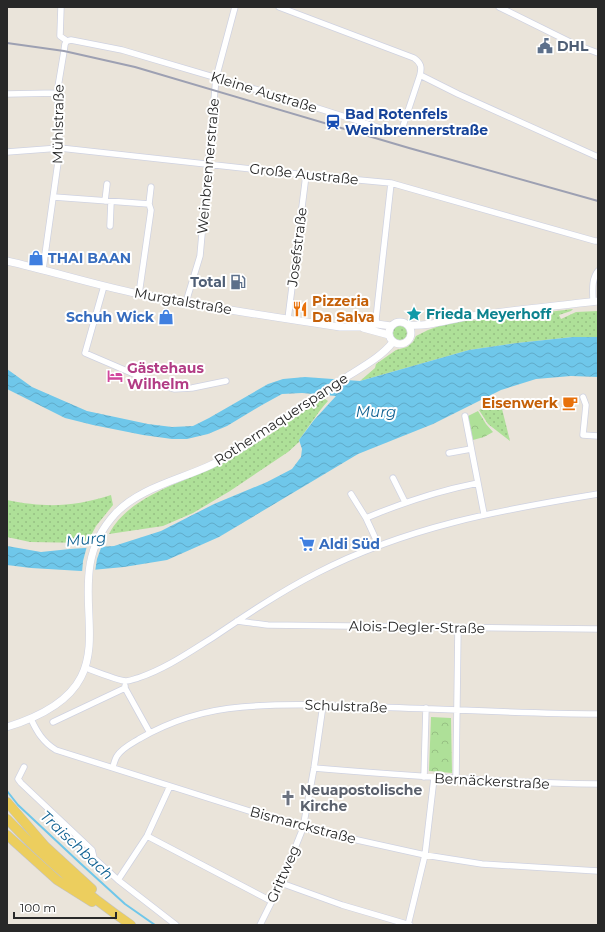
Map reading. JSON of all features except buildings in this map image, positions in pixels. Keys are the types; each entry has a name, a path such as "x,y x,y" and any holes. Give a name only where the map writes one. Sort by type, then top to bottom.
{"main road":[{"path":"7,802 46,846 93,891 108,909"},
{"path":"7,819 67,876 108,909 131,925"},
{"path":"7,835 57,880 89,901 108,909"}],"street":[{"path":"61,7 60,36 67,41"},
{"name":"Weinbrennerstraße","path":"186,302 200,256 206,205 208,164 216,78 235,7"},
{"path":"279,7 414,58 421,65 420,75 458,94 598,157"},
{"path":"499,7 574,44 598,52"},
{"name":"Kleine Austraße","path":"67,41 71,40 99,44 122,50 399,133 402,129 420,75"},
{"name":"Mühlstraße","path":"43,269 60,148 57,93 65,44 67,41"},
{"path":"7,94 57,93"},
{"name":"Große Austraße","path":"7,152 60,148 391,183 596,241"},
{"name":"Josefstraße","path":"288,319 306,175"},
{"path":"377,324 376,319 391,183"},
{"path":"107,184 110,226"},
{"path":"139,294 151,210 149,204 151,187"},
{"path":"54,197 149,204"},
{"name":"Murgtalstraße","path":"7,261 139,294 340,327 361,327 377,324 391,326 399,322 408,325 433,324"},
{"path":"596,301 593,284 594,278 598,271"},
{"path":"104,286 85,353 155,383 174,389 192,388 226,381"},
{"name":"Murgtalstraße","path":"393,342 398,344 406,343 411,334 433,324 454,318 596,301"},
{"path":"408,325 411,334"},
{"path":"391,326 389,335 393,342"},
{"name":"Murgtalstraße","path":"361,327 389,335"},
{"name":"Rothermaquerspange","path":"28,720 51,709 65,698 74,689 86,668 90,652 88,591 90,567 95,547 106,525 115,514 126,504 156,488 197,471 230,455 248,444 344,378 381,356 393,342"},
{"path":"583,397 586,405 584,435 598,436"},
{"path":"465,416 484,514"},
{"path":"449,453 471,449"},
{"path":"393,478 404,502"},
{"path":"366,518 404,502 429,494 478,483"},
{"path":"351,494 366,518 379,546"},
{"path":"86,668 125,681 150,674 168,665 229,627 270,599 318,573 379,546 416,532 484,514 598,494"},
{"name":"Alois-Degler-Straße","path":"236,621 268,625 598,629"},
{"path":"456,779 458,627"},
{"path":"125,681 125,688 150,733"},
{"path":"53,722 125,688"},
{"name":"Schulstraße","path":"113,767 117,756 128,745 150,733 176,721 202,713 240,707 289,704 426,708 545,714 598,714"},
{"name":"Grittweg","path":"260,925 281,883 303,828 314,768 323,705"},
{"path":"424,778 426,708"},
{"path":"7,727 28,720"},
{"path":"7,730 28,720"},
{"name":"Bismarckstraße","path":"28,720 48,745 56,750 303,828 425,855 482,864 598,871"},
{"path":"24,767 18,779 21,783 77,835 92,850 94,858 118,880 176,925"},
{"name":"Bernäckerstraße","path":"314,768 424,778 598,784"},
{"path":"281,883 342,905 409,925 425,855 434,778"},
{"path":"118,880 147,836 170,786"},
{"path":"147,836 271,901"}],"green space":[{"path":"573,309 559,315 561,319 576,312 598,311 598,337 573,337 469,350 360,381 375,368 376,364 396,350 407,347 413,342 416,336 451,322"},
{"path":"400,326 405,328 407,333 405,338 400,340 395,338 393,333 395,328"},
{"path":"322,399 328,401 320,410 299,442 288,452 230,491 193,513 163,526 109,534 119,520 131,508 146,498 228,460"},
{"path":"500,401 510,441 488,424 479,410"},
{"path":"478,411 493,432 484,437 473,440 468,416"},
{"path":"111,495 113,505 96,526 87,543 30,542 7,537 7,500 21,503 59,505 84,502"},
{"path":"431,717 451,718 452,773 429,771"}],"water":[{"name":"Murg","path":"573,337 598,337 598,377 571,376 536,379 501,390 433,424 358,454 219,537 167,560 124,567 81,571 7,565 7,546 41,552 114,546 161,531 214,504 267,482 292,469 301,457 302,449 299,440 314,420 336,396 302,393 282,394 227,426 208,434 187,439 172,439 143,435 65,418 7,389 7,369 32,387 87,411 148,424 172,427 193,426 268,384 283,379 305,377 360,381 469,350"}],"pier":[{"path":"102,545 97,559 95,572 82,573 83,561 87,546"}],"waterway":[{"name":"Traischbach","path":"7,791 18,805 125,904 155,925"}],"railway":[{"path":"7,43 64,51 135,67 409,148 598,201"}],"place":[{"name":"DHL","path":"545,46"},
{"name":"Bad Rotenfels Weinbrennerstraße","path":"333,122"},
{"name":"THAI BAAN","path":"36,258"},
{"name":"Total","path":"238,282"},
{"name":"Pizzeria Da Salva","path":"300,309"},
{"name":"Frieda Meyerhoff","path":"414,314"},
{"name":"Schuh Wick","path":"166,317"},
{"name":"Gästehaus Wilhelm","path":"115,376"},
{"name":"Eisenwerk","path":"570,403"},
{"name":"Aldi Süd","path":"307,544"},
{"name":"Neuapostolische Kirche","path":"288,798"}]}
